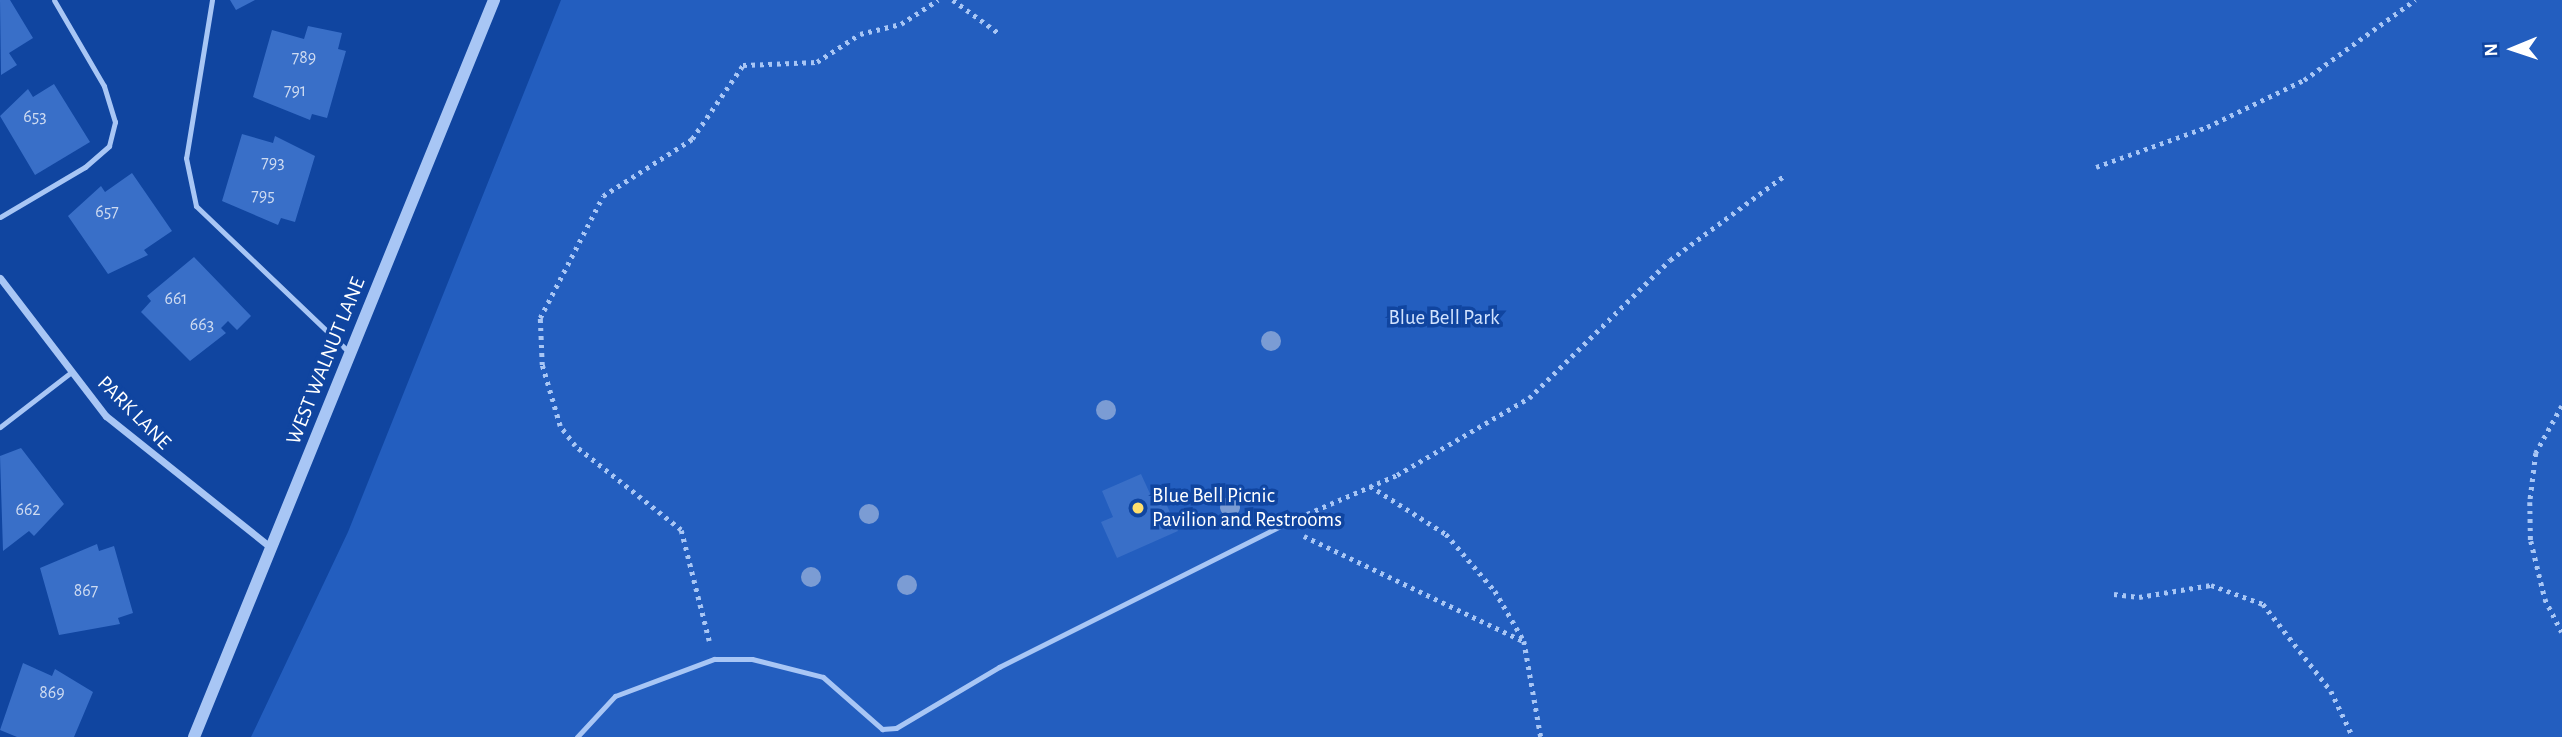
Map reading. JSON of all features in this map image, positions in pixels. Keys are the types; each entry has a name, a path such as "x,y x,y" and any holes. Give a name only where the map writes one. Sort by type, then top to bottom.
{"street":[{"name":"WEST WALNUT LANE","path":"194,737 495,0"},
{"name":"PARK LANE","path":"0,278 70,373 145,453 270,547"}],"lane":[{"path":"0,217 85,167 109,146 115,122 104,86 54,0"},
{"path":"212,0 186,158 196,206 350,353"},
{"path":"0,427 70,373"},
{"path":"577,737 615,696 714,659 752,660 823,677 882,729 896,728 999,667 1286,523"}],"path":[{"path":"714,659 681,530 575,446 560,426 542,365 540,318 603,196 692,139 743,65 817,62 860,34 901,24 938,0"},
{"path":"953,0 1000,34"},
{"path":"2096,167 2207,127 2304,80 2416,0"},
{"path":"1286,523 1370,485 1529,398 1670,260 1784,176"},
{"path":"2562,406 2536,453 2530,502 2539,576 2562,632"},
{"path":"1370,485 1446,534 1495,591 1524,641 1541,737"},
{"path":"1286,523 1524,641"},
{"path":"2114,594 2139,597 2211,585 2263,604 2331,691 2353,737"}],"green space":[{"name":"Blue Bell Park","path":"561,0 2562,0 2562,737 251,737 348,532"}],"building":[{"path":"0,0 10,0 33,38 9,53 17,65 1,75"},
{"path":"230,0 255,0 236,10"},
{"path":"308,26 342,33 338,49 346,51 327,118 312,114 310,120 253,97 272,30 304,39"},
{"path":"54,84 90,142 35,175 0,116 28,89 33,97"},
{"path":"242,134 273,143 275,136 315,156 295,222 281,218 278,225 222,201"},
{"path":"132,173 172,231 144,250 148,255 108,274 68,216 101,186 105,192"},
{"path":"194,257 251,316 237,330 228,321 221,328 226,333 190,361 141,312 151,301 147,296"},
{"path":"21,448 64,504 34,536 29,531 3,551 0,456"},
{"name":"Blue Bell Picnic Pavilion and Restrooms","path":"1141,474 1152,498 1162,494 1178,531 1117,558 1101,522 1113,517 1102,491"},
{"path":"97,544 99,551 114,546 133,613 118,618 120,624 59,635 40,568"},
{"path":"23,663 52,676 55,669 93,692 74,737 17,737 0,730"}],"place":[{"name":"Blue Bell Picnic Pavilion and Restrooms","path":"1138,508"}]}
